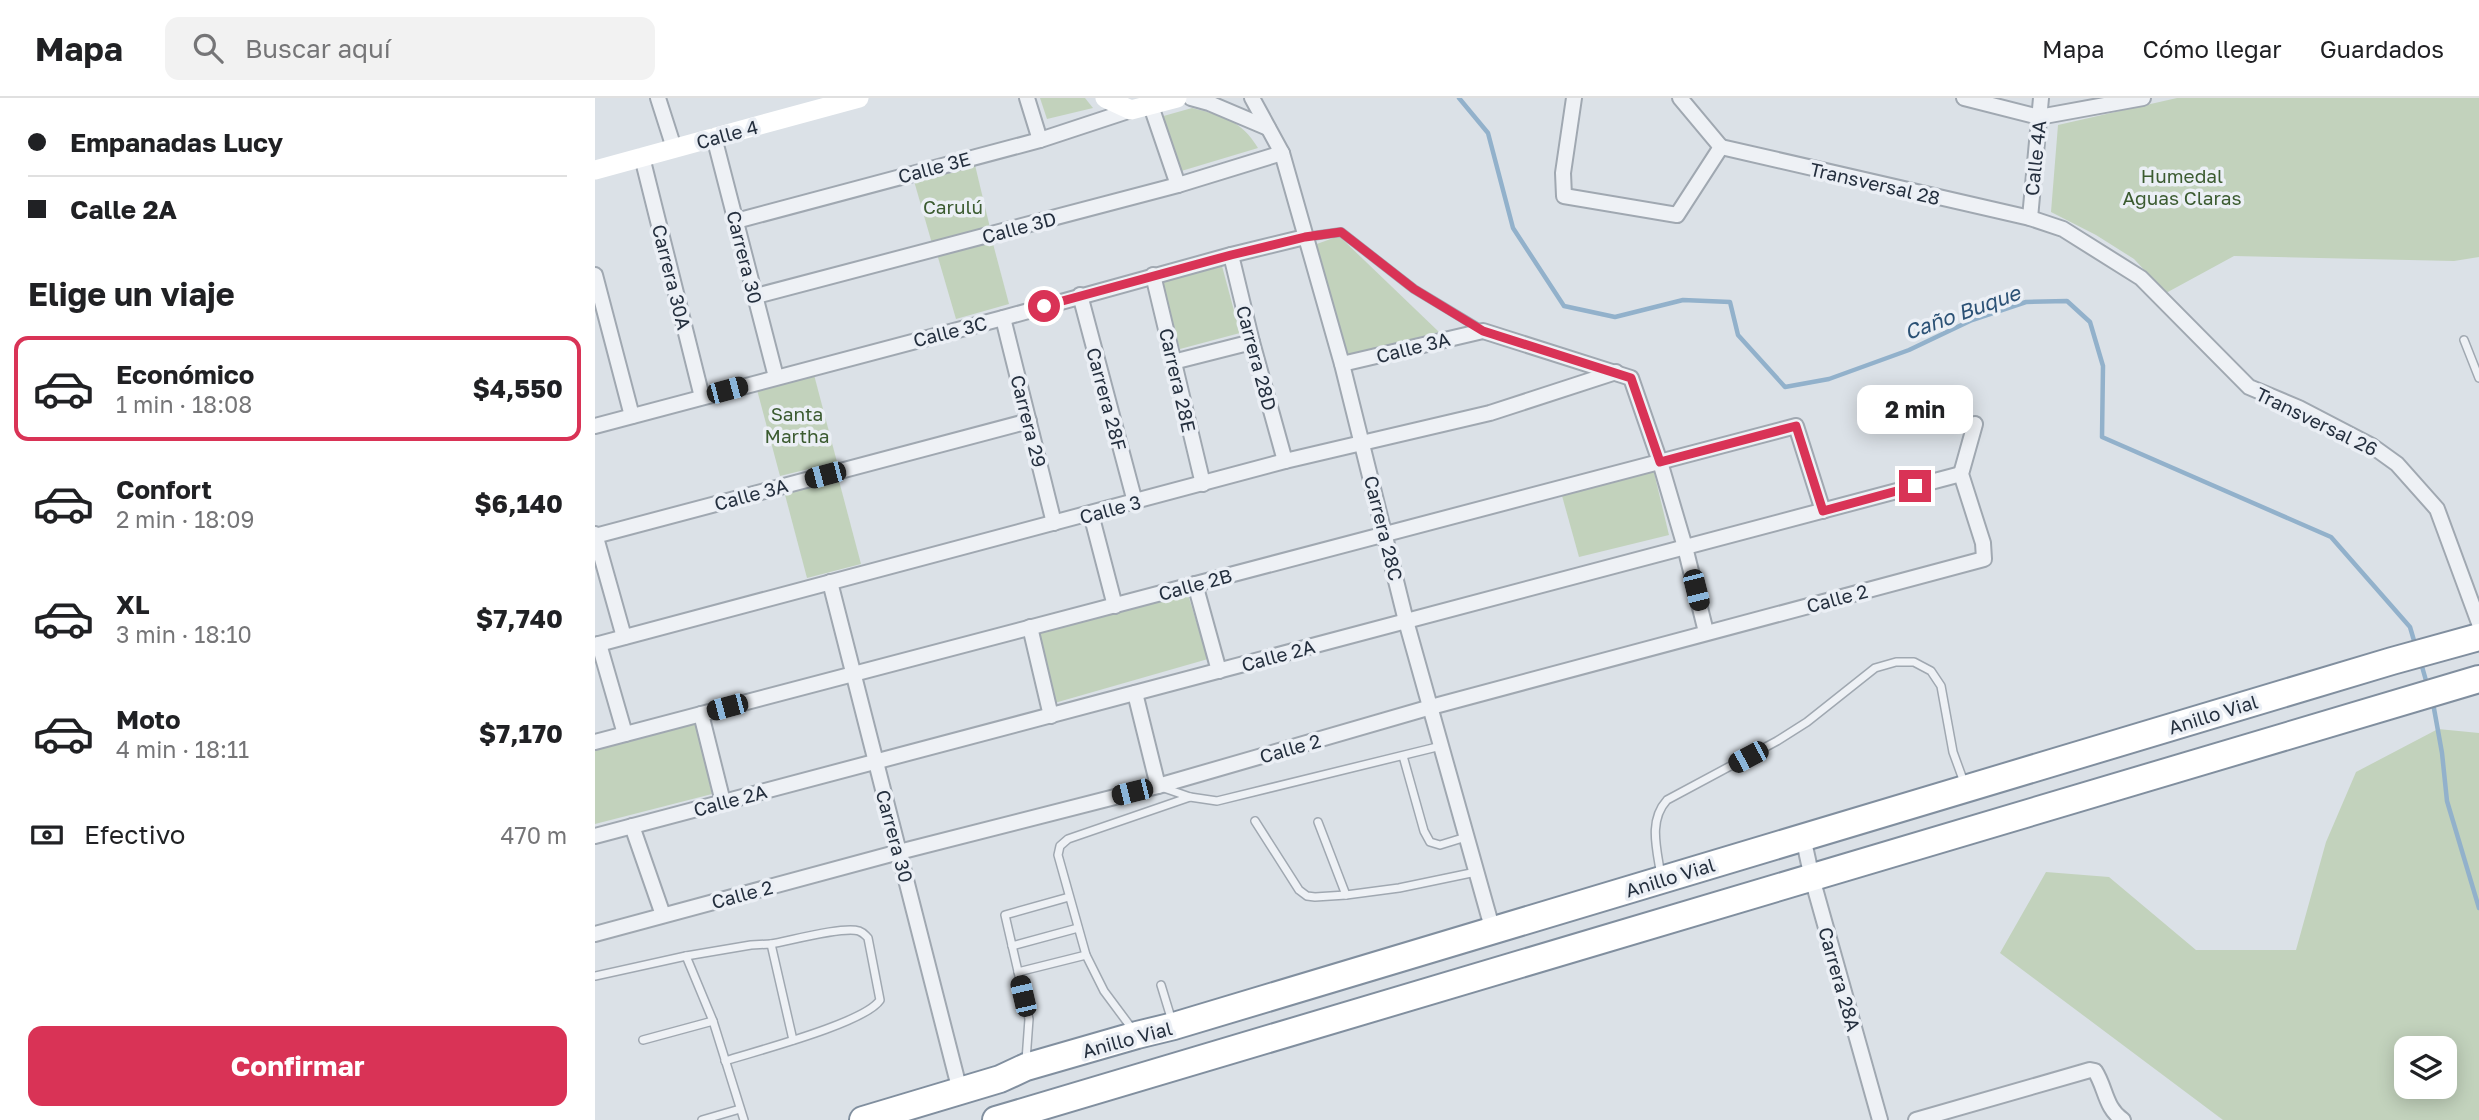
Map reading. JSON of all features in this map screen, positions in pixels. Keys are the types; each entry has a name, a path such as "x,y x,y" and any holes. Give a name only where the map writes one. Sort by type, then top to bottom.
{"highway":[{"name":"Anillo Vial","path":"863,1120 1000,1079 1026,1067 1174,1027 2479,637"},
{"name":"Anillo Vial","path":"996,1120 1050,1112 1812,878 2479,679"}],"street":[{"path":"658,98 674,148"},
{"name":"Calle 4","path":"595,170 859,98"},
{"path":"1027,98 1040,140"},
{"path":"1105,98 1131,110 1177,98"},
{"path":"1191,98 1269,128"},
{"name":"Carrera 28C","path":"1252,98 1282,153 1363,443 1406,621 1493,931"},
{"path":"1574,98 1563,173 1564,196 1677,215 1721,147 1680,98"},
{"path":"1964,98 2039,117 2136,99"},
{"name":"Calle 4A","path":"2030,218 2041,98"},
{"path":"1151,106 1178,185"},
{"name":"Calle 3E","path":"736,221 1040,140 1131,110"},
{"name":"Carrera 30","path":"714,137 776,377"},
{"name":"Transversal 28","path":"1721,147 2030,218"},
{"name":"Calle 3D","path":"755,296 1178,185 1282,153"},
{"name":"Carrera 30A","path":"642,157 702,397"},
{"name":"Transversal 26","path":"2030,218 2063,229 2141,278 2249,387 2299,408 2372,446 2397,464 2437,509 2479,623"},
{"name":"Calle 3C","path":"595,426 1003,318 1153,275 1305,237"},
{"name":"Carrera 28D","path":"1231,255 1285,461"},
{"path":"595,275 632,416"},
{"name":"Carrera 28E","path":"1153,275 1203,484"},
{"name":"Carrera 28F","path":"1080,295 1135,502"},
{"name":"Carrera 29","path":"1003,318 1054,523"},
{"path":"1483,331 1620,373 1634,383 1685,547 1706,632"},
{"name":"Calle 3A","path":"1342,364 1483,331"},
{"path":"1173,362 1252,342"},
{"name":"Calle 3","path":"597,645 1285,461 1490,413 1620,373"},
{"name":"Calle 3A","path":"595,535 1029,421"},
{"path":"1961,474 1975,424"},
{"name":"Calle 2B","path":"595,742 1796,426 1823,511"},
{"name":"Calle 2A","path":"595,836 1961,474"},
{"name":"Calle 2","path":"595,934 1158,786 1431,707 1985,559 1983,543 1961,474"},
{"path":"1091,514 1115,606"},
{"path":"595,535 624,637"},
{"name":"Carrera 30","path":"830,582 960,1091"},
{"path":"1195,584 1219,671"},
{"path":"1030,627 1051,716"},
{"path":"597,645 625,734"},
{"path":"1135,693 1158,786"},
{"path":"701,714 723,802"},
{"path":"632,826 663,915"},
{"name":"Carrera 28A","path":"1803,837 1880,1120"},
{"path":"1916,1120 2090,1070 2095,1071 2101,1080 2110,1107 2123,1120"}],"lane":[{"path":"1305,237 1341,232 1414,289 1483,331"},
{"path":"2464,340 2479,378"},
{"path":"1661,880 1654,825 1659,809 1667,800 1807,722 1875,668 1896,662 1914,662 1931,671 1941,686 1953,752 1966,789"},
{"path":"1158,786 1190,797 1217,801 1442,746"},
{"path":"1403,756 1424,831 1430,842 1440,845 1466,837"},
{"path":"1137,1035 1104,991 1086,955 1058,855 1060,846 1068,839 1190,797"},
{"path":"1255,821 1299,890 1307,896 1346,895 1398,888 1477,872"},
{"path":"1318,821 1346,895"},
{"path":"1026,1067 1029,1019 1005,915 1069,897"},
{"path":"1012,946 1078,928"},
{"path":"595,976 686,956 827,933 856,930 867,938 880,1000 875,1007 855,1018 793,1040 725,1060"},
{"path":"771,944 793,1040"},
{"path":"1018,972 1086,955"},
{"path":"686,956 713,1021 744,1120"},
{"path":"1161,985 1174,1027"},
{"path":"643,1040 713,1021"},
{"path":"702,1120 740,1108"}],"green space":[{"path":"1040,98 1085,98 1093,108 1047,119"},
{"name":"Humedal Aguas Claras","path":"2177,98 2479,98 2479,257 2454,261 2234,256 2166,293 2134,259 2096,235 2051,212 2058,125"},
{"path":"1192,108 1230,120 1245,131 1258,148 1178,172 1160,117"},
{"name":"Carulú","path":"975,165 991,232 933,247 914,181"},
{"path":"1339,236 1439,332 1347,356 1314,245"},
{"name":"Carulú","path":"992,240 1009,304 956,319 937,254"},
{"path":"1222,266 1240,333 1180,349 1162,282"},
{"name":"Santa Martha","path":"813,371 837,462 780,476 756,386"},
{"path":"1651,460 1669,535 1579,557 1559,485"},
{"path":"838,477 861,564 807,578 784,491"},
{"path":"1185,585 1208,659 1051,704 1030,625"},
{"path":"694,715 712,794 595,824 595,742"},
{"path":"2438,729 2479,733 2479,1120 2223,1120 2000,953 2046,872 2109,877 2196,950 2296,950 2326,842 2356,772"}],"waterway":[{"name":"Caño Buque","path":"1459,98 1488,133 1513,228 1564,306 1615,317 1683,300 1730,302 1738,335 1785,387 1829,379 1909,350 1972,320 2026,302 2067,301 2090,322 2103,366 2102,437 2331,537 2410,627 2415,644"},
{"name":"Caño Buque","path":"2421,663 2427,684"},
{"name":"Caño Buque","path":"2433,703 2447,801 2479,908"}],"route":[{"path":"1044,306 1231,255 1305,237 1341,232 1414,289 1483,331 1631,378 1660,462 1796,426 1823,511 1915,486"}]}
